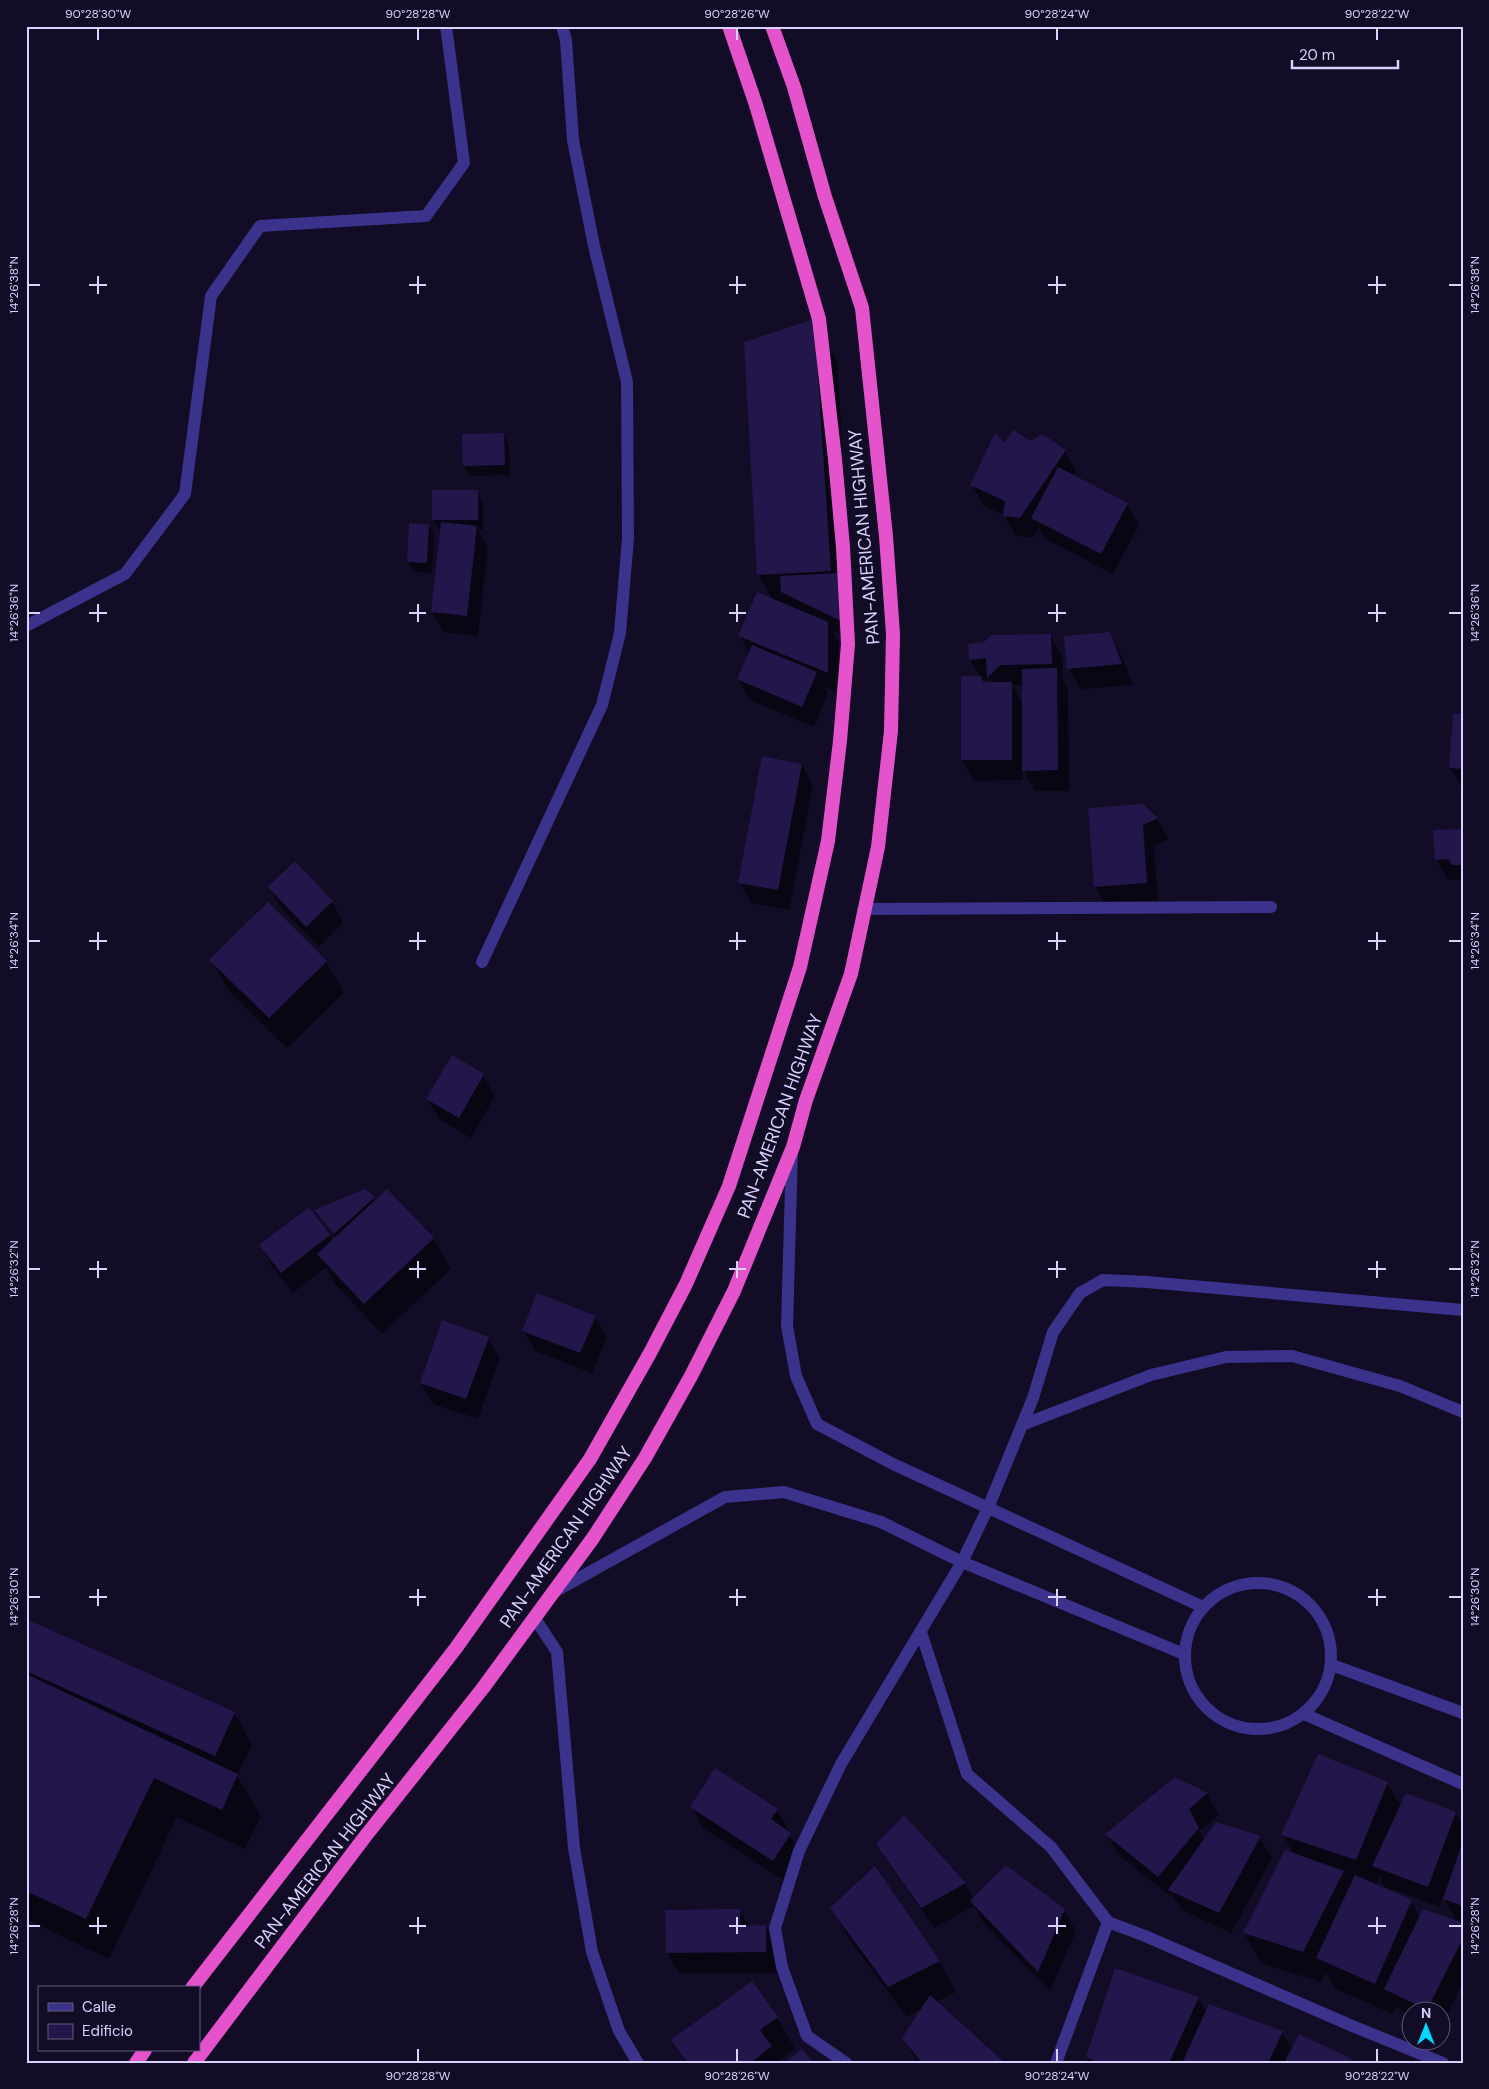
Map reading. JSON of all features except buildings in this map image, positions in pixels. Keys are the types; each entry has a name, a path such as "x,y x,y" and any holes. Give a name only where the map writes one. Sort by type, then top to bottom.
{"highway":[{"name":"PAN-AMERICAN HIGHWAY","path":"194,1986 456,1648 590,1459 682,1292 729,1186 800,967 828,841 840,741 848,644 843,547 819,319 756,105 729,26"},
{"name":"PAN-AMERICAN HIGHWAY","path":"194,2063 364,1838 483,1688 593,1538 645,1458 691,1376 734,1291 792,1147 806,1100 851,974 878,847 891,731 893,634 886,536 862,308 825,197 794,87 772,26"},
{"path":"136,2063 144,2052"}],"street":[{"path":"26,626 125,574 185,494 211,296 260,226 426,216 464,163 446,26"},
{"path":"482,962 602,705 620,633 628,538 627,382 594,246 573,140 566,40 562,26"},
{"path":"865,909 1271,907"},
{"path":"792,1147 787,1326 796,1376 817,1424 893,1464 1203,1607"},
{"path":"846,2063 807,2036 782,1967 775,1928 800,1851 841,1764 962,1562 988,1508 1022,1425 1053,1332 1080,1293 1103,1280 1147,1282 1463,1310"},
{"path":"1022,1425 1150,1375 1226,1358 1292,1356 1400,1386 1463,1412"},
{"path":"554,1592 725,1498 784,1492 881,1522 962,1562 1184,1654"},
{"path":"1270,1584 1304,1598 1327,1628 1332,1665 1327,1683 1318,1700 1304,1714 1266,1730 1225,1722 1194,1694 1184,1654 1188,1630 1203,1607 1234,1587 1270,1584"},
{"path":"534,1617 557,1652 574,1848 592,1952 619,2031 638,2063"},
{"path":"921,1632 967,1774 1051,1847 1108,1922 1443,2063"},
{"path":"1332,1665 1463,1713"},
{"path":"1304,1714 1463,1784"},
{"path":"1056,2063 1108,1922"}]}
